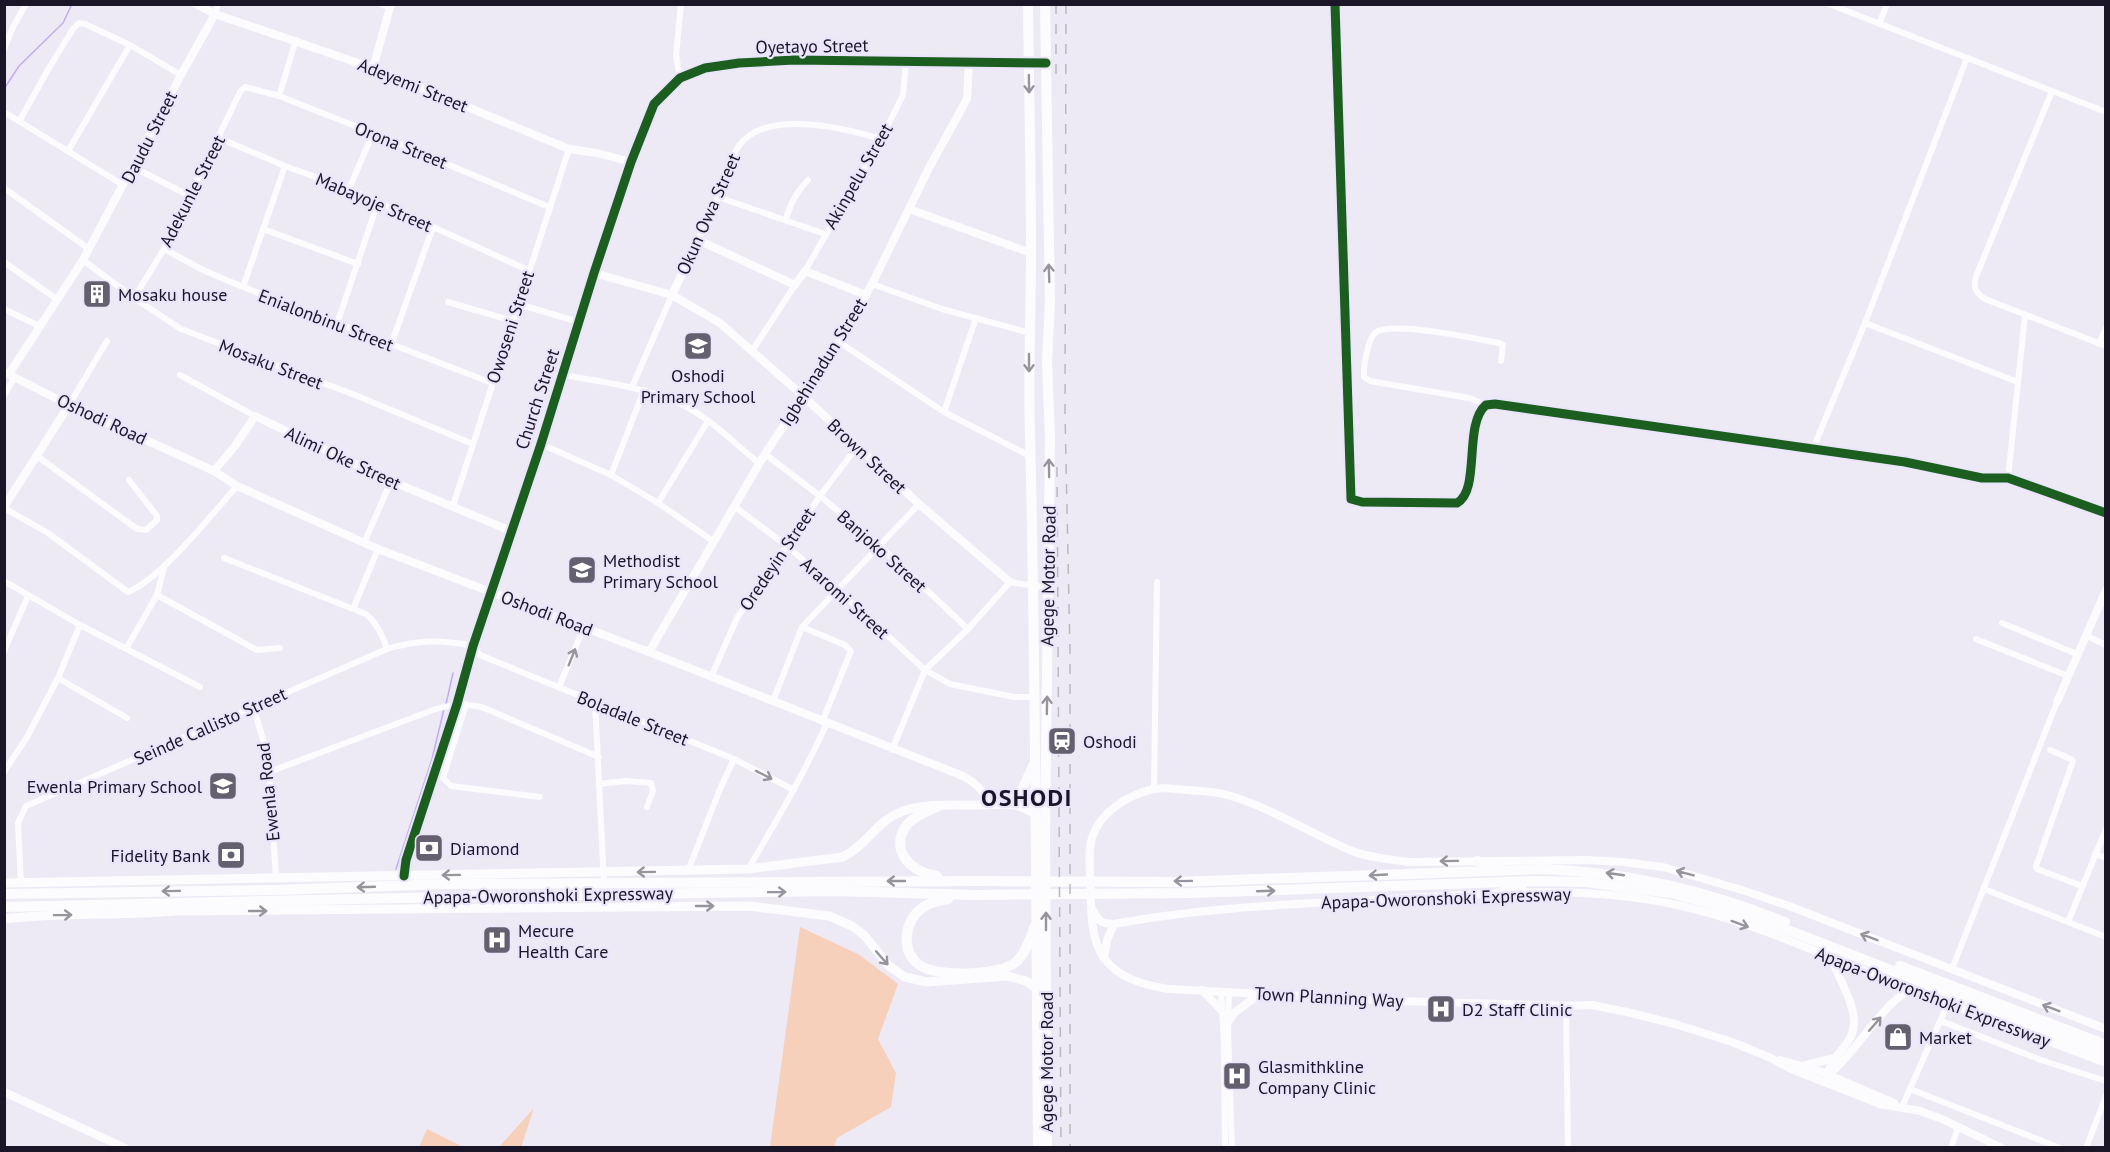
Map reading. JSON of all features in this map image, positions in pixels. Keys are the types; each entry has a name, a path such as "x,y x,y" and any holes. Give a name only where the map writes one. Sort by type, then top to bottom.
{"highway":[{"name":"Agege Motor Road","path":"1028,4 1032,584 1036,755 1035,926 1038,959 1036,988 1042,1106 1047,1148"},
{"name":"Agege Motor Road","path":"1038,1148 1042,1106 1050,439 1047,361 1050,302 1045,4"},
{"path":"939,806 914,818 907,825 901,841 903,854 909,865 931,875 976,881"},
{"path":"1477,861 1495,866"},
{"name":"Apapa-Oworonshoki Expressway","path":"4,894 277,890 603,878 1148,882 1465,871 1510,865 1590,871 1665,884 1711,896 1764,914 2106,1045"},
{"path":"1465,871 1510,865"},
{"path":"1497,894 1515,891 1534,881"},
{"name":"Apapa-Oworonshoki Expressway","path":"4,907 174,907 834,891 975,895 1165,893 1487,882 1586,882 1671,893 1711,904 1793,932 2106,1054"},
{"path":"1487,882 1515,891"},
{"path":"975,895 935,901 920,909 907,931 908,948 919,965 940,972 1002,970 1016,962 1023,953 1035,926"}],"main road":[{"path":"1002,803 1022,789 1036,755"},
{"name":"Apapa-Oworonshoki Expressway","path":"1104,958 1096,940 1091,904 1091,847 1096,829 1118,805 1154,789 1202,791 1228,795 1264,808 1352,851 1380,858 1408,862 1477,861 1510,865 1586,860 1663,867 1790,906 2106,1029"},
{"name":"Apapa-Oworonshoki Expressway","path":"4,883 404,876 603,878 748,869 843,857 854,852 867,841 889,818 902,812 939,806 1002,803 1016,805 1036,814"},
{"name":"Apapa-Oworonshoki Expressway","path":"1515,891 1584,892 1675,904 1703,911 1831,957 2106,1063"},
{"name":"Apapa-Oworonshoki Expressway","path":"1114,924 1252,907 1497,894"},
{"path":"1091,904 1098,920 1104,924 1114,924 1107,940 1104,958"},
{"name":"Apapa-Oworonshoki Expressway","path":"4,919 29,916 142,914 174,907 749,906 840,919 864,935 889,966 913,980 927,982 1007,976 1026,981 1036,988"},
{"path":"1825,1079 1834,1058 1847,1046 1854,1021 1831,957"},
{"name":"Town Planning Way","path":"1104,958 1129,978 1145,985 1168,989 1397,1001 1592,1005 1650,1017 1740,1045 1791,1069 1881,1096 1902,1107 1920,1111 1958,1127 2002,1148"},
{"path":"1202,990 1223,1012"},
{"path":"1825,1079 1898,997 1912,990"},
{"path":"1229,1021 1242,1006 1261,993"},
{"name":"Town Planning Way","path":"1771,1058 1804,1065 1825,1079"},
{"path":"1804,1065 1834,1058"}],"street":[{"path":"4,49 26,4"},
{"name":"Adeyemi Street","path":"196,4 215,14 374,68 569,149 597,153 631,162"},
{"path":"215,14 218,4"},
{"path":"374,68 391,6 381,4"},
{"path":"680,78 676,55 681,4"},
{"path":"1335,4 1351,499 1362,502 1456,503 1461,501 1467,489 1477,415 1486,405"},
{"path":"1829,4 2106,112"},
{"path":"1879,24 1887,4"},
{"name":"Daudu Street","path":"10,374 83,260 215,14"},
{"path":"20,120 76,25 81,23 130,45 181,75"},
{"path":"279,96 296,40"},
{"path":"68,151 130,45"},
{"path":"1813,449 1865,323 1967,58"},
{"name":"Oyetayo Street","path":"631,162 654,104 680,78 705,68 739,63 794,60 1046,63"},
{"name":"Akinpelu Street","path":"795,285 881,139 903,95 906,62"},
{"name":"Igbehinadun Street","path":"649,652 765,454 839,342 873,284 929,168 968,99 969,62"},
{"name":"Orona Street","path":"250,87 373,133 549,207"},
{"name":"Adekunle Street","path":"134,298 164,249 242,89 250,87"},
{"path":"2052,91 1974,280 1974,288 1978,294 2025,315 2102,345 2106,328"},
{"path":"4,112 123,186"},
{"name":"Okun Owa Street","path":"632,387 718,197 737,147 747,137 758,130 810,124 847,129 881,139"},
{"path":"349,189 373,133"},
{"name":"Mabayoje Street","path":"219,138 285,166 349,189 528,270"},
{"name":"Owoseni Street","path":"453,506 569,149"},
{"name":"Church Street","path":"404,876 406,860 462,704 473,646 541,444 631,162"},
{"path":"243,287 285,166"},
{"path":"133,167 190,196"},
{"path":"786,219 798,190 808,180"},
{"path":"4,188 89,249"},
{"path":"718,197 825,234"},
{"path":"337,324 378,202"},
{"path":"909,209 1031,253"},
{"path":"391,345 433,227"},
{"path":"263,229 358,264"},
{"path":"698,240 795,285 753,351"},
{"name":"Enialonbinu Street","path":"164,249 203,270 243,287 492,383"},
{"name":"Mosaku Street","path":"83,260 181,329 473,444"},
{"path":"4,262 58,300"},
{"path":"805,270 866,295"},
{"name":"Brown Street","path":"594,273 672,295 720,323 802,395 856,448 1010,582"},
{"path":"873,284 942,309 1030,333"},
{"path":"448,302 513,321"},
{"path":"518,304 579,322"},
{"path":"4,309 39,326"},
{"path":"2008,478 2025,315"},
{"path":"944,412 976,318"},
{"path":"1865,323 2018,382"},
{"path":"1501,361 1503,345 1499,343 1444,332 1412,329 1379,331 1373,334 1370,340 1364,377 1370,381 1469,398 1486,405 1495,404 1905,462 1982,478 2008,478 2106,513"},
{"path":"107,341 4,508 48,533 125,591 130,592 164,567 237,486"},
{"path":"839,342 944,412 1031,456"},
{"path":"4,395 10,374"},
{"name":"Oshodi Road","path":"10,374 69,405 214,471 237,486 378,549 649,652 892,750 963,776 977,784 989,805"},
{"name":"Alimi Oke Street","path":"180,375 255,416 391,481 511,531"},
{"path":"563,375 644,390 684,406 708,422 759,464"},
{"path":"611,475 644,390"},
{"path":"214,471 235,446 255,416"},
{"path":"658,503 708,422"},
{"path":"541,444 611,475 658,503 713,541"},
{"name":"Oredeyin Street","path":"711,677 737,618 820,496 856,448"},
{"name":"Banjoko Street","path":"765,454 880,546 968,629"},
{"path":"37,456 137,529 146,530 157,520 157,516 129,480"},
{"path":"364,543 391,481"},
{"path":"773,701 802,627 919,504"},
{"name":"Araromi Street","path":"734,506 787,546 925,670 950,684 1014,697 1034,698"},
{"path":"353,609 378,549"},
{"path":"224,558 366,614 383,637 387,649"},
{"path":"126,649 157,595 164,567"},
{"path":"4,581 80,625 200,687"},
{"path":"892,750 925,670 968,629 1010,582 1048,588"},
{"path":"1154,789 1157,582"},
{"path":"1952,969 2057,702 2106,590"},
{"path":"157,595 257,650 280,648"},
{"path":"4,651 28,596"},
{"path":"2002,623 2077,654"},
{"path":"4,772 27,737 58,678 80,625"},
{"path":"559,687 584,627"},
{"path":"748,869 794,790 825,722 851,651 845,645 802,627"},
{"path":"2085,635 2106,645"},
{"path":"1976,639 2068,676"},
{"name":"Seinde Callisto Street","path":"21,884 18,823 26,806 387,649 418,641 473,646"},
{"name":"Boladale Street","path":"473,646 480,655 734,759 794,790"},
{"path":"58,678 127,718"},
{"path":"595,701 603,878"},
{"path":"462,704 443,778 445,782 451,786 540,797"},
{"path":"269,772 445,706 462,704 484,708 599,758"},
{"name":"Ewenla Road","path":"253,707 266,749 276,878"},
{"path":"2050,750 2071,759 2073,763 2036,866 2037,869 2082,886"},
{"path":"688,871 711,809 734,759"},
{"path":"599,784 632,781 651,783 653,791 647,807"},
{"path":"2068,922 2106,829"},
{"path":"2095,854 2106,858"},
{"path":"1984,889 2106,937"},
{"path":"1225,992 1223,1012 1225,1148"},
{"path":"1225,992 1229,1021 1232,1148"},
{"path":"1902,1107 1948,1003"},
{"path":"1566,1006 1568,1148"},
{"path":"1941,1022 2041,1060 2106,1081"},
{"path":"1910,1089 2060,1148"},
{"path":"4,1092 125,1148"},
{"path":"2086,1148 2106,1096"},
{"path":"1951,1148 1958,1127"}],"shaded area":[{"path":"800,927 858,954 898,984 878,1039 896,1073 891,1107 837,1138 834,1147 770,1147"},
{"path":"534,1108 521,1147 499,1147"},
{"path":"427,1129 463,1147 419,1147"}],"waterway":[{"path":"4,89 19,66 63,23 72,4"},
{"path":"446,704 453,673"},
{"path":"396,869 432,759 444,709"}],"railway":[{"path":"1056,4 1056,77"},
{"path":"1066,4 1065,413 1070,652 1070,1148"},
{"path":"1057,467 1061,1148"}],"cycle path":[{"path":"1335,4 1351,499 1362,502 1457,503 1464,496 1468,485 1475,427 1479,414 1486,405 1495,404 1905,462 1982,478 2008,478 2106,513"},
{"path":"404,876 406,860 457,704 473,646 541,444 631,162 654,104 680,78 705,68 739,63 794,60 1046,63"}],"place":[{"name":"Mosaku house","path":"97,294"},
{"name":"Oshodi Primary School","path":"698,346"},
{"name":"Methodist Primary School","path":"582,570"},
{"name":"Oshodi","path":"1062,741"},
{"name":"Ewenla Primary School","path":"223,786"},
{"name":"Diamond","path":"429,848"},
{"name":"Fidelity Bank","path":"231,855"},
{"name":"Mecure Health Care","path":"497,940"},
{"name":"D2 Staff Clinic","path":"1441,1009"},
{"name":"Market","path":"1898,1037"},
{"name":"Glasmithkline Company Clinic","path":"1237,1076"}],"district":[{"name":"OSHODI","path":"1027,797"}]}
